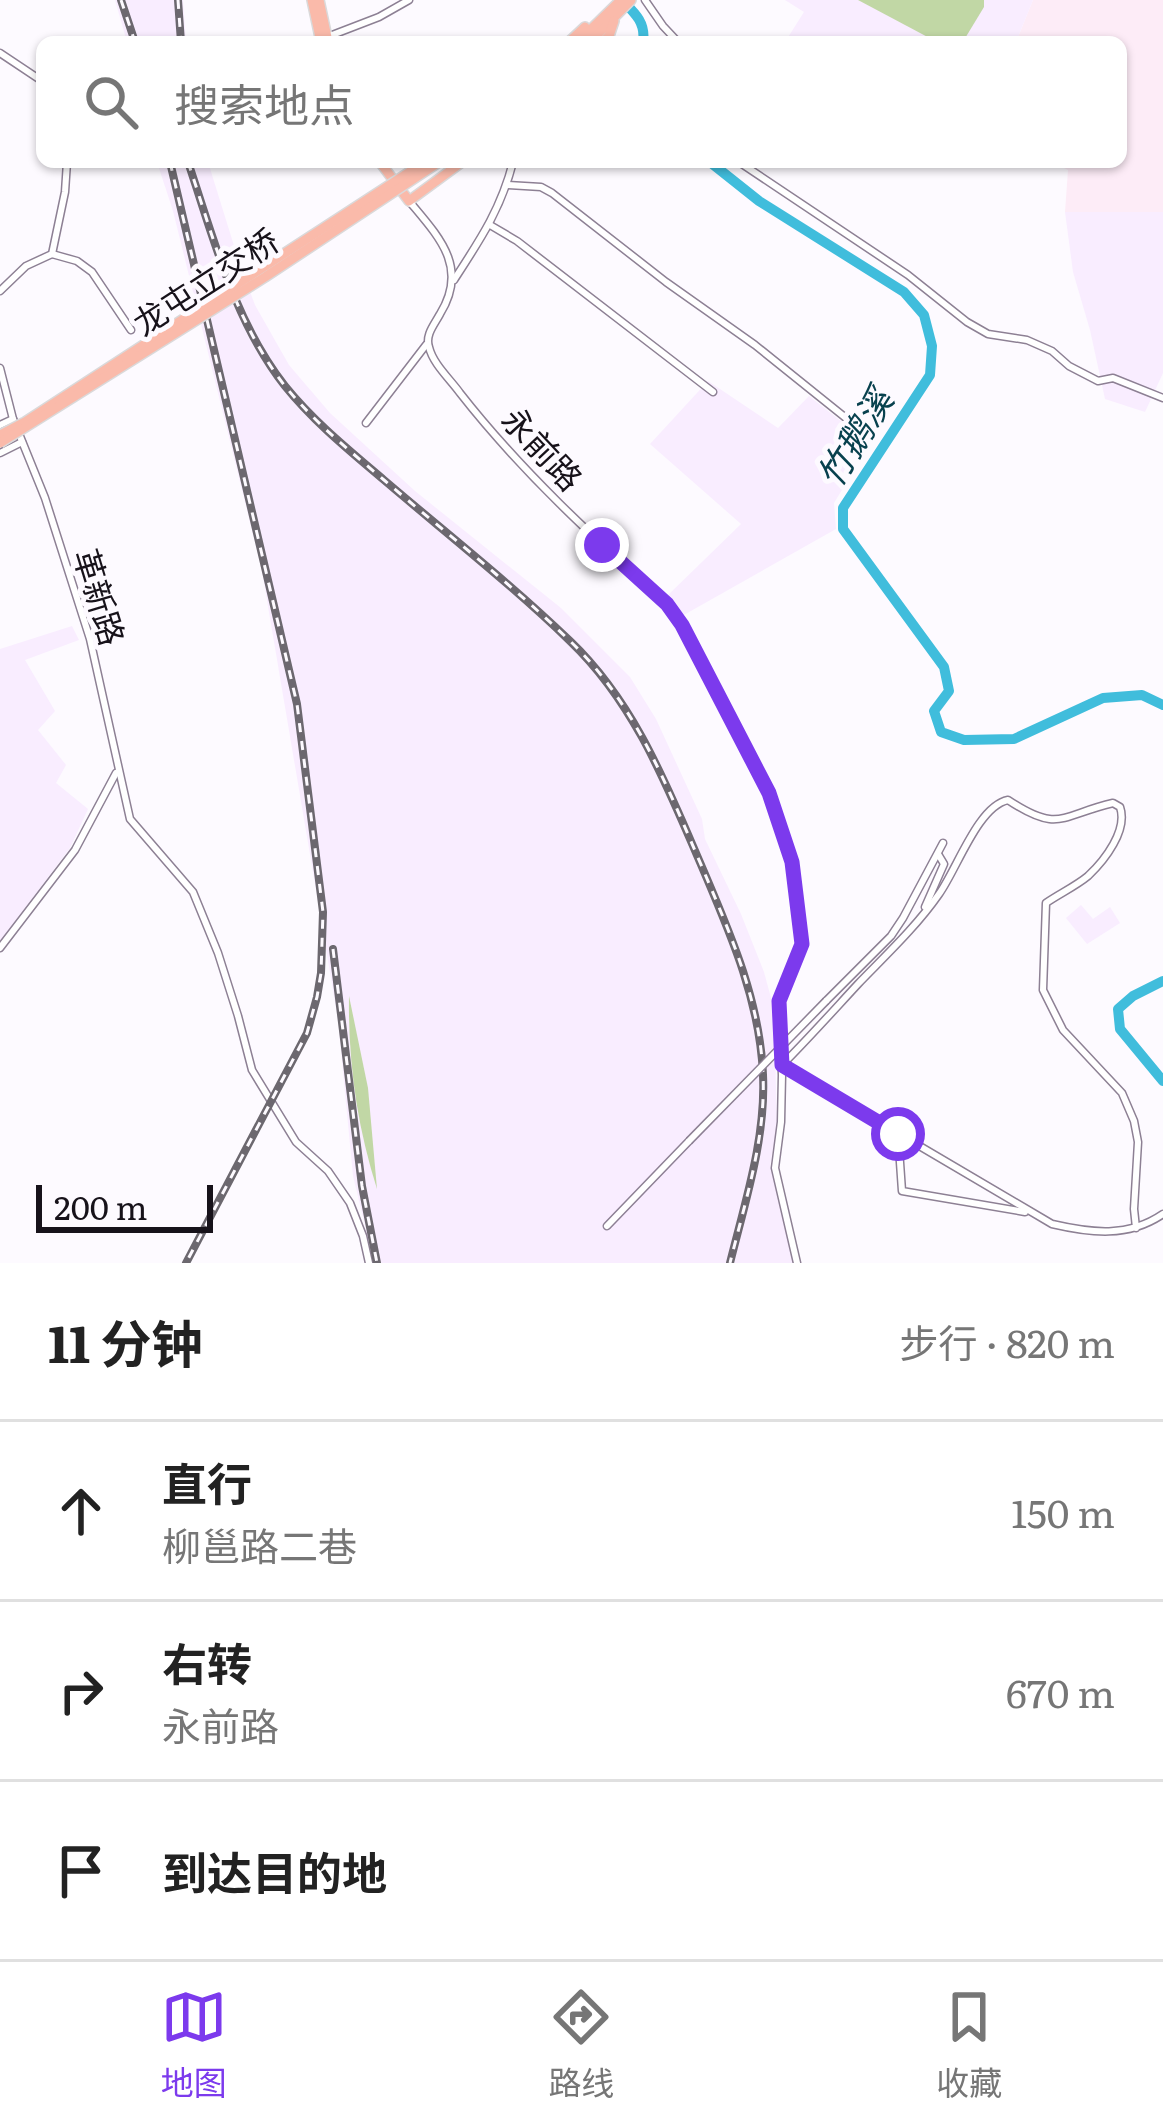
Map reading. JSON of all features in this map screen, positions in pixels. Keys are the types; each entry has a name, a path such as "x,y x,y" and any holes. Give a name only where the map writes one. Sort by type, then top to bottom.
{"main road":[{"path":"315,0 325,36"},
{"path":"575,36 631,0"},
{"path":"593,36 616,10"},
{"path":"385,168 410,201 454,168"},
{"name":"龙屯立交桥","path":"0,439 416,168"},
{"name":"龙屯立交桥","path":"0,439 120,370 430,168"}],"street":[{"path":"335,36 410,0"},
{"path":"645,0 672,36"},
{"path":"0,53 36,77"},
{"path":"52,254 67,168"},
{"path":"452,283 490,225 512,168"},
{"path":"748,168 908,274 988,334 1027,340 1098,381 1113,378 1163,398"},
{"path":"508,185 542,187 552,193 867,435"},
{"path":"366,423 427,344 452,283 452,264 445,248 410,201"},
{"path":"490,225 713,392"},
{"path":"0,291 26,266 52,254 84,265 131,330"},
{"name":"永前路","path":"427,344 435,361 527,472 667,604 769,793 792,862 802,944 779,1001 781,1122 775,1168 796,1263"},
{"name":"革新路","path":"0,368 90,639 130,819 194,892 218,953 252,1070 296,1142 328,1171 350,1203 369,1263"},
{"path":"0,425 13,418"},
{"path":"0,453 22,442"},
{"path":"0,948 76,850 118,770"},
{"path":"1136,1228 1138,1142 1134,1121 1122,1093 1063,1030 1043,990 1046,903 1088,876 1122,824 1120,807 1113,803 1050,820 1033,816 1009,800 997,802 922,916 782,1065 1052,1224 1123,1232 1136,1228 1148,1224 1163,1214"},
{"path":"607,1226 891,936 943,843"},
{"path":"922,916 944,864 938,854"},
{"path":"898,1134 902,1191 1034,1214"}],"shaded area":[{"path":"115,0 183,0 186,36 125,36"},
{"path":"785,0 1033,0 1018,36 789,36 804,12"},
{"path":"1033,0 1163,0 1163,212 1065,212 1068,170 1064,168 1127,168 1127,36 1018,36"},
{"path":"159,168 210,168 255,305 289,365 330,413 415,491 561,608 630,677 656,719 741,914 774,1009 777,1127 770,1165 793,1263 374,1263 353,1176 338,1020 262,571"},
{"path":"1065,212 1163,212 1163,373 1145,412 1105,399 1073,272"},
{"path":"708,381 778,428 809,396 870,444 834,503 836,529 682,616 667,596 741,524 650,444"},
{"path":"72,626 79,640 25,660 55,711 38,730 66,765 56,783 88,809 70,848 0,941 0,649"},
{"path":"1081,905 1093,919 1110,907 1120,923 1087,944 1066,918"}],"green space":[{"path":"858,0 984,0 966,36 926,36"},
{"path":"349,996 368,1088 377,1189 355,1094"}],"waterway":[{"name":"竹鹅溪","path":"622,0 641,24 643,36"},
{"name":"竹鹅溪","path":"718,168 759,201 904,292 924,315 932,346 930,375 843,508 843,529 944,667 949,691 934,711 941,732 964,740 1014,739 1103,698 1142,695 1163,705"},
{"name":"竹鹅溪","path":"1163,981 1118,1009 1120,1029 1163,1081"}],"railway":[{"path":"121,0 133,36"},
{"path":"178,0 181,36"},
{"path":"171,168 297,704 323,912 321,973 307,1033 186,1263"},
{"path":"190,168 239,307 285,386 333,436 570,641 613,691 662,776 733,943 761,1048 761,1122 730,1263"},
{"path":"333,949 362,1186 377,1263"}],"route":[{"path":"602,545 667,604 682,625 769,793 792,862 802,944 779,1001 782,1065 898,1134"}]}
